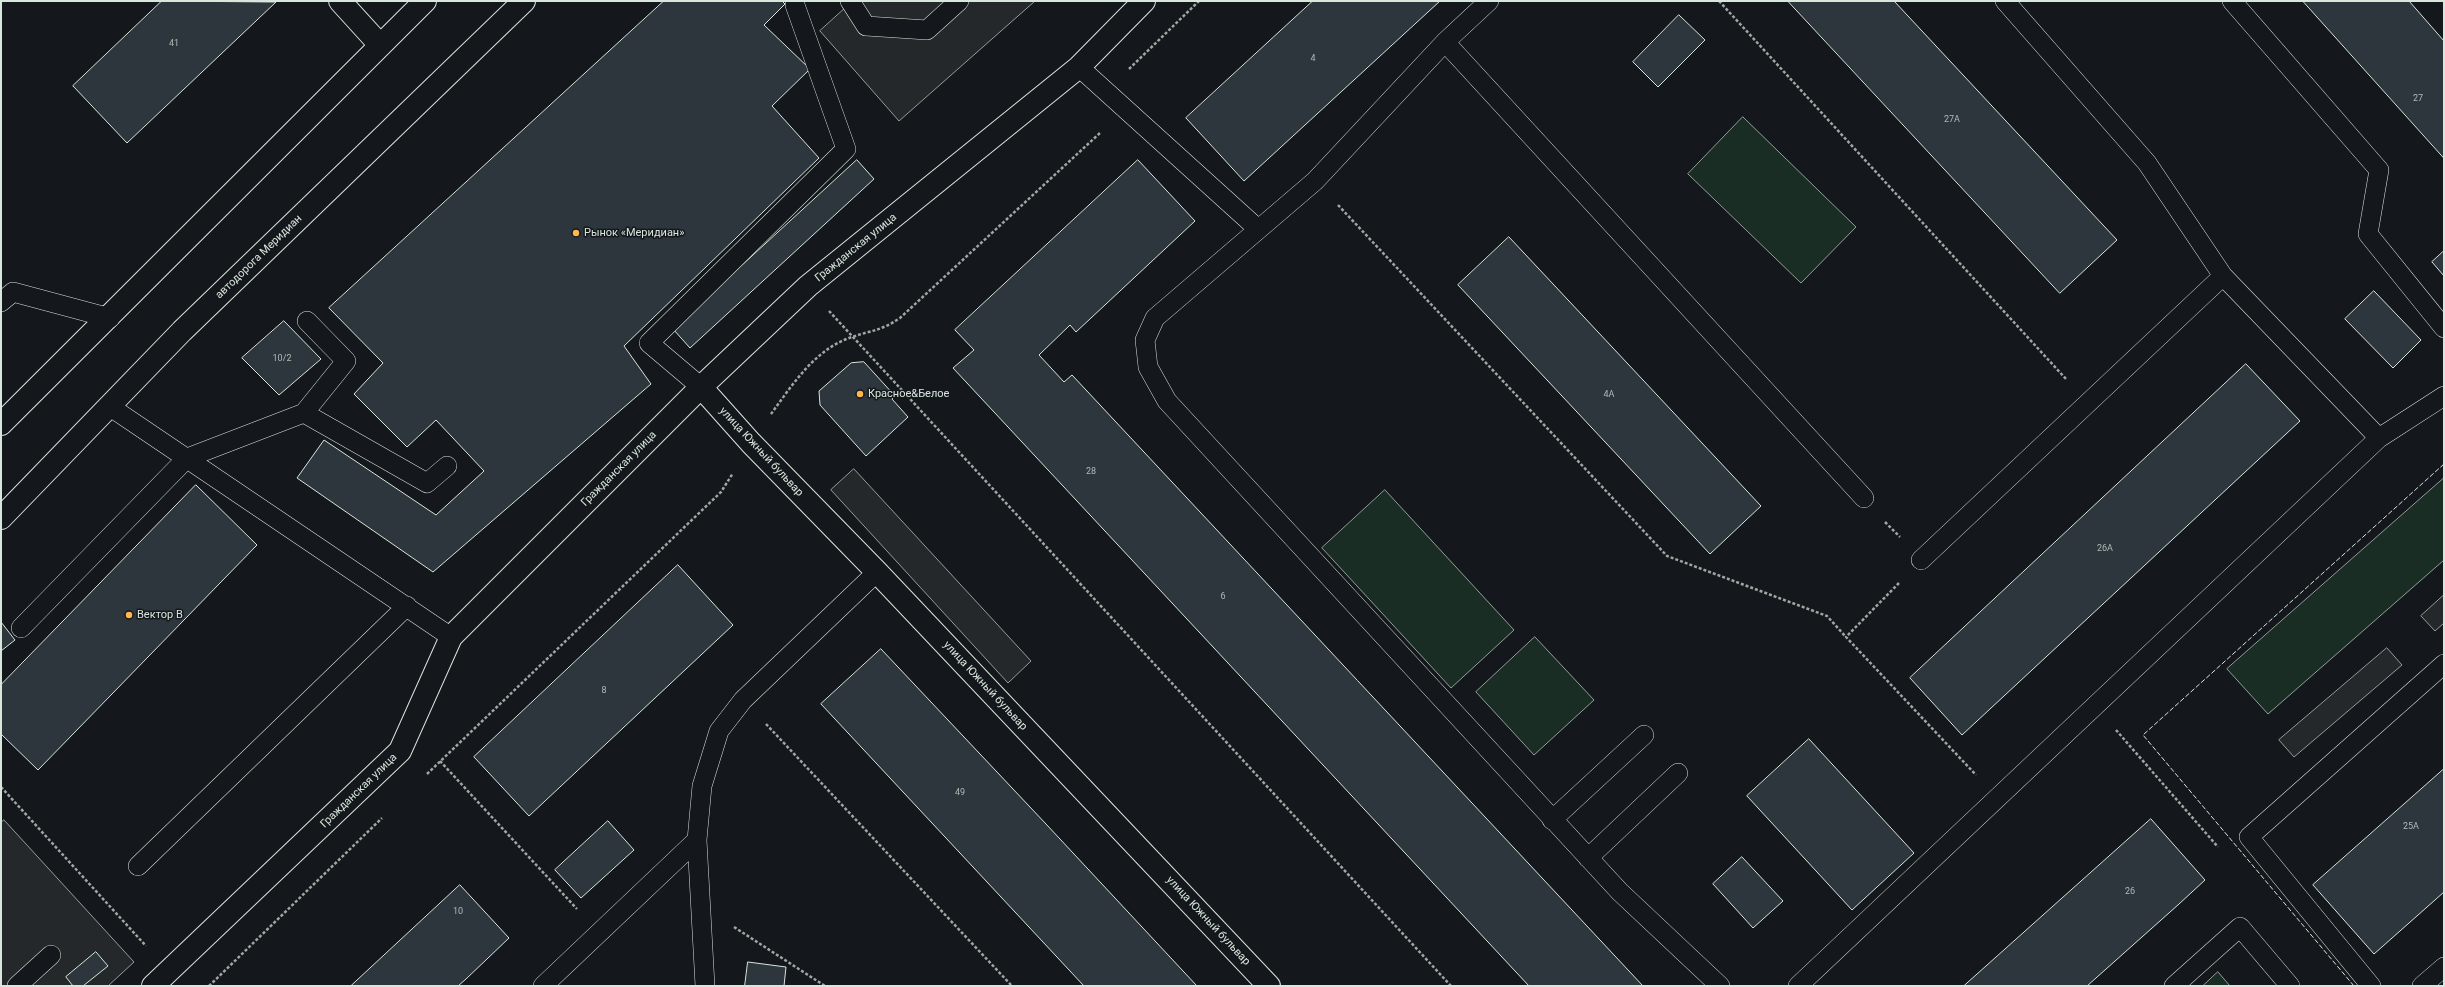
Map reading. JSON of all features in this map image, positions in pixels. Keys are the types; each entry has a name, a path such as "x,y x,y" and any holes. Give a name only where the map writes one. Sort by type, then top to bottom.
{"street":[{"path":"340,1 380,44"},
{"path":"1,424 110,318 380,44 425,1"},
{"name":"автодорога Меридиан","path":"1,518 182,331 524,1"},
{"name":"Гражданская улица","path":"153,986 400,752 451,637 701,387 808,286 1079,67 1144,1"},
{"name":"улица Южный бульвар","path":"701,387 751,443 877,572 1269,986"}],"lane":[{"path":"850,1 866,26 927,30 959,1"},
{"path":"1489,1 1445,42 1315,181 1155,318 1145,340 1148,367 1167,401 1552,820 1620,892 1720,986"},
{"path":"2005,1 2147,163 2223,276 2379,438"},
{"path":"2232,1 2380,170 2368,234 2444,328"},
{"path":"701,387 648,343 846,149 795,5"},
{"path":"1445,42 1864,498"},
{"path":"1079,67 1258,229"},
{"path":"1921,560 2223,276"},
{"path":"1,302 13,292 110,318"},
{"path":"21,628 187,458 304,413 346,361 307,321"},
{"path":"1798,986 1996,797 2379,438 2444,396"},
{"path":"109,406 451,637"},
{"path":"304,413 427,484 447,466"},
{"path":"705,986 697,840 702,786 719,731 743,700 877,572"},
{"path":"138,866 407,606"},
{"path":"2371,986 2249,837 2444,664"},
{"path":"1552,820 1644,735"},
{"path":"1588,858 1678,773"},
{"path":"543,986 697,840"},
{"path":"2174,986 2240,927 2290,986"},
{"path":"17,986 51,955"},
{"path":"2422,986 2444,967"}],"path":[{"path":"424,777 721,492 751,443 810,363 824,350 852,337 878,332 900,318 1125,109 1128,70 1199,1"},
{"path":"1719,1 2088,403"},
{"path":"1315,181 1667,556 1827,616 1996,797"},
{"path":"808,286 852,337 1451,986"},
{"path":"1846,637 1921,560 1864,498"},
{"path":"743,700 1012,986"},
{"path":"440,761 599,933"},
{"path":"1,787 169,971"},
{"path":"209,986 384,816"},
{"path":"700,905 825,986"}],"green space":[{"path":"1743,117 1856,227 1801,283 1688,174"},
{"path":"2444,478 2444,560 2268,714 2227,669"},
{"path":"1385,490 1514,630 1451,688 1322,548"},
{"path":"1535,637 1594,700 1534,755 1476,692"},
{"path":"2218,972 2230,986 2203,986"}],"shaded area":[{"path":"853,1 1035,1 899,121 820,31"},
{"path":"854,469 1031,661 1008,683 831,490"},
{"path":"2444,595 2444,623 2435,631 2421,616"},
{"path":"2387,648 2402,665 2294,757 2279,740"},
{"path":"4,820 134,962 108,986 1,986 1,823"}],"building":[{"path":"162,1 276,2 127,143 73,86"},
{"name":"Рынок «Меридиан»","path":"664,1 782,1 785,4 764,25 810,69 772,106 819,158 624,346 651,384 433,572 297,478 324,440 436,515 484,471 436,420 407,447 354,394 383,363 329,308"},
{"path":"1313,1 1440,1 1244,181 1186,118"},
{"path":"1788,1 1894,1 2117,240 2060,293"},
{"path":"2303,1 2409,1 2444,41 2444,158"},
{"path":"1679,15 1705,40 1658,87 1633,62"},
{"path":"857,160 874,179 690,348 673,329"},
{"path":"1138,160 1195,221 1076,332 1070,325 1039,355 1064,382 1072,375 1643,986 1529,986 953,368 974,350 955,330"},
{"path":"1509,237 1761,506 1710,554 1458,285"},
{"path":"2444,251 2444,276 2432,262"},
{"path":"2374,291 2421,340 2393,368 2345,319"},
{"path":"284,321 321,359 279,395 242,358"},
{"path":"864,362 895,396 892,399 908,417 866,456 820,405 819,391 851,363"},
{"path":"2246,364 2300,421 1962,735 1910,678"},
{"name":"Вектор В","path":"196,485 257,545 38,770 1,734 1,685"},
{"path":"678,565 733,625 529,816 474,757"},
{"path":"1,622 15,640 1,651"},
{"path":"881,649 1197,986 1084,986 821,704"},
{"path":"1809,739 1914,853 1852,910 1747,796"},
{"path":"2444,769 2444,892 2374,954 2313,885"},
{"path":"2151,819 2205,880 2179,904 2087,986 1964,986"},
{"path":"608,821 634,850 581,898 555,870"},
{"path":"1742,857 1783,901 1753,928 1713,884"},
{"path":"460,885 509,938 466,979 458,986 351,986"},
{"path":"96,952 108,966 83,986 73,986 66,977"},
{"path":"748,962 786,967 784,986 745,986"}],"fence":[{"path":"2354,986 2143,735 2444,464"}],"place":[{"name":"Рынок «Меридиан»","path":"576,233"},
{"name":"Красное&Белое","path":"860,394"},
{"name":"Вектор В","path":"129,615"}]}
